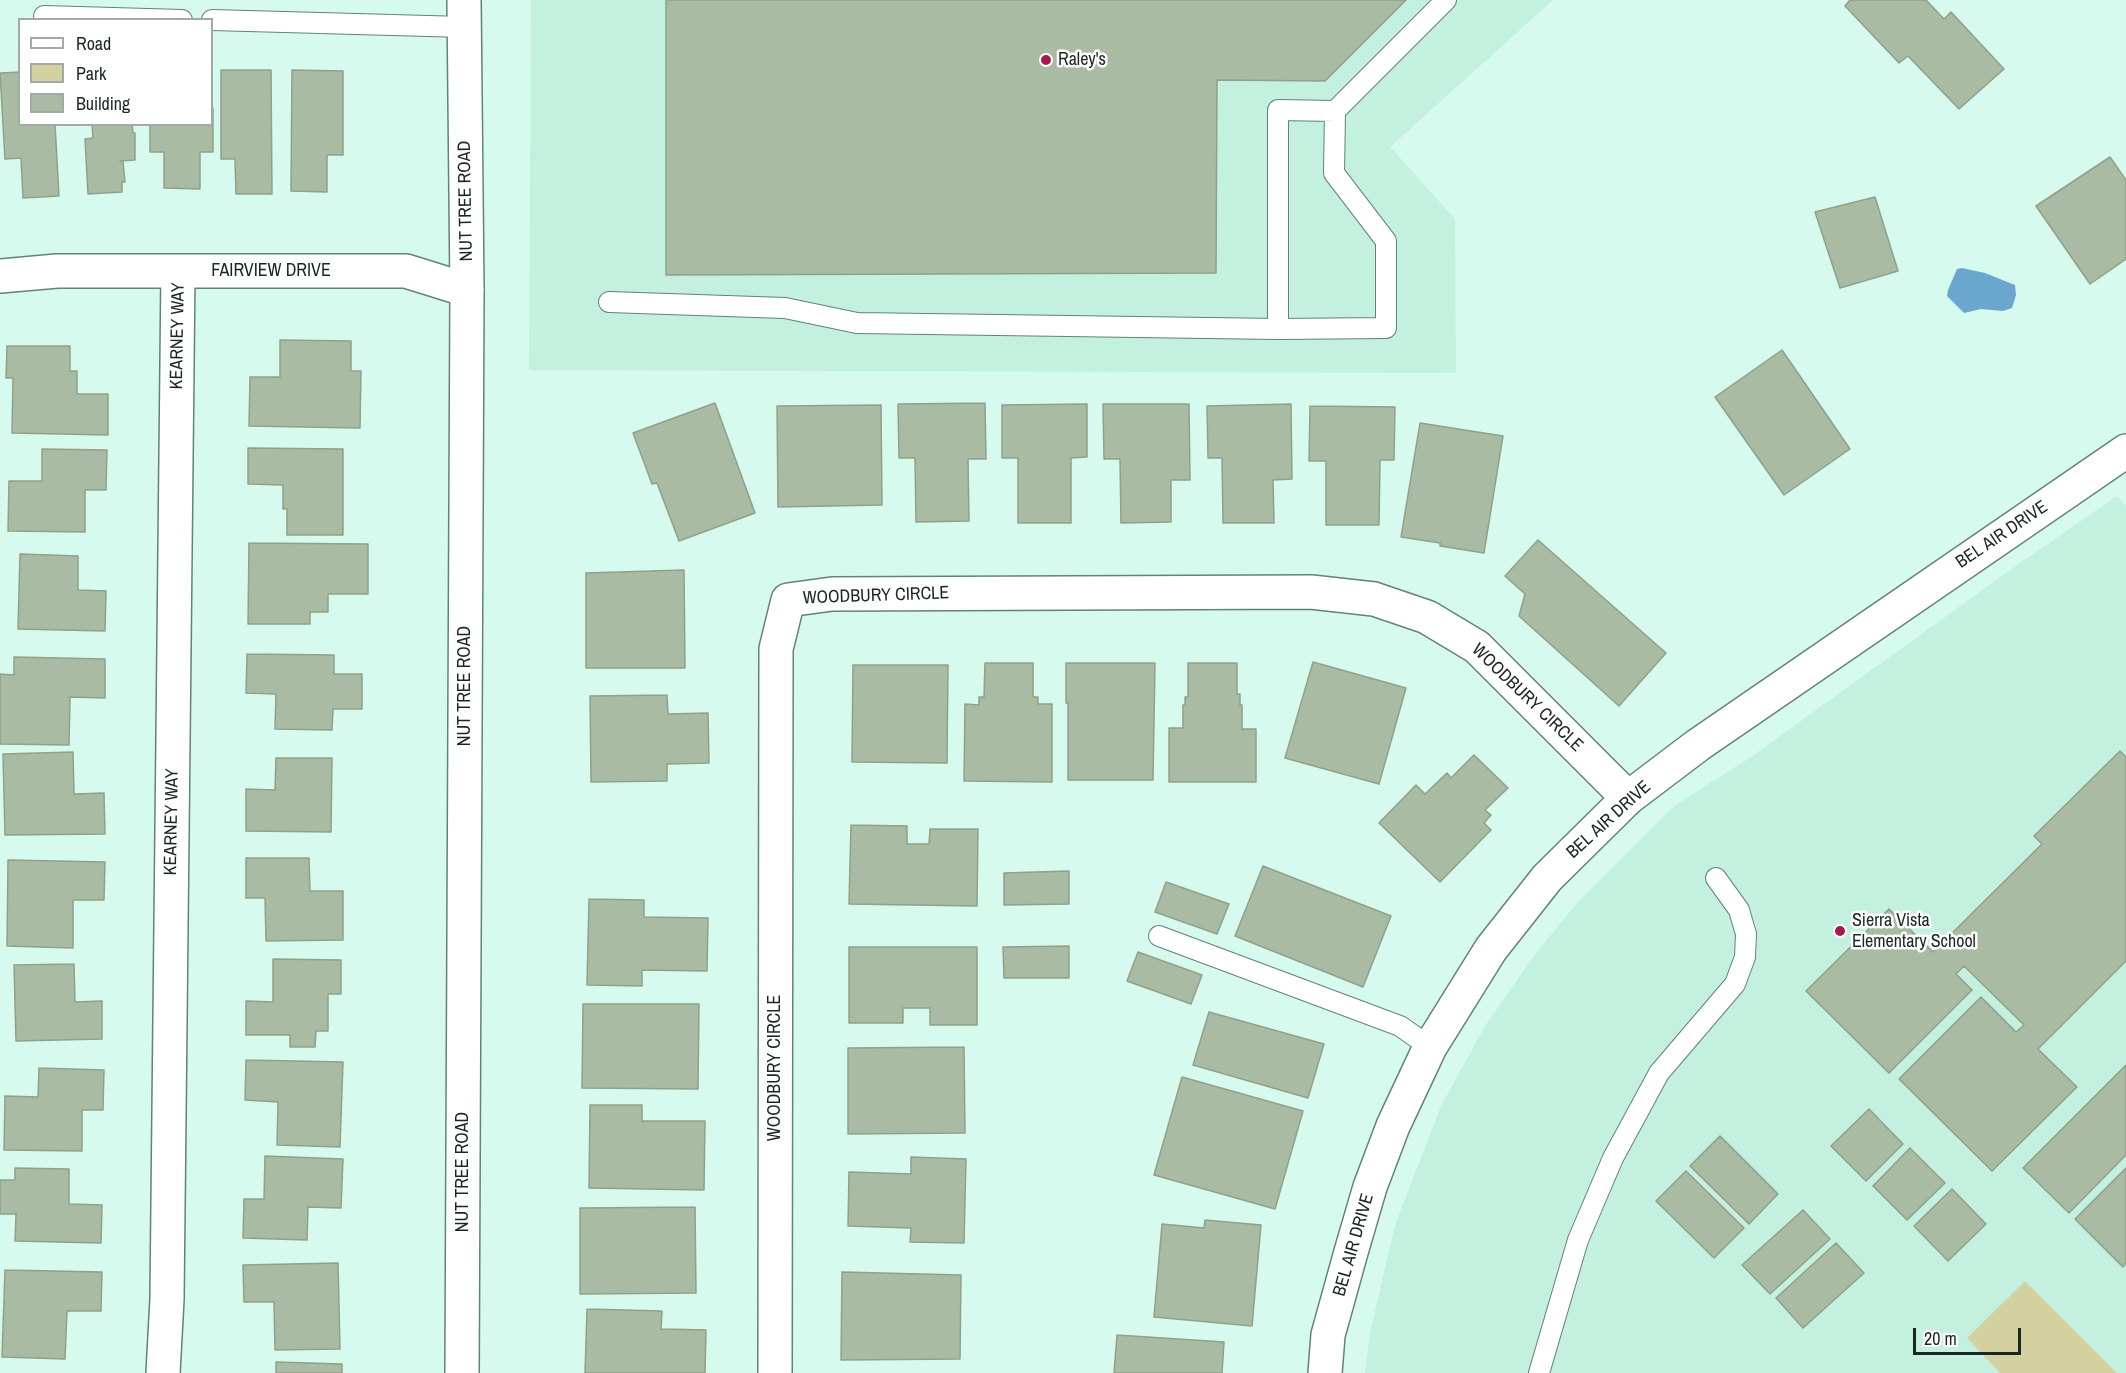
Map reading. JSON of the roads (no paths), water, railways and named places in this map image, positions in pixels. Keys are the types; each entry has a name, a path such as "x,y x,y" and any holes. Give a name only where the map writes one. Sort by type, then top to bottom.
{"street":[{"name":"NUT TREE ROAD","path":"462,1373 467,290 464,14"},
{"name":"FAIRVIEW DRIVE","path":"0,276 57,271 406,271 467,290"},
{"name":"KEARNEY WAY","path":"163,1373 167,1299 178,271"},
{"name":"BEL AIR DRIVE","path":"1324,1373 1328,1335 1371,1187 1393,1126 1430,1047 1491,949 1548,878 1628,798 1698,745 2126,451"},
{"name":"WOODBURY CIRCLE","path":"775,1373 776,649 788,600 832,594 1311,592 1374,598 1427,617 1477,647 1628,798"}],"lane":[{"path":"609,302 785,308 857,323 1278,329 1386,328 1386,241 1334,172 1335,111 1446,0"},
{"path":"213,20 464,14"},
{"path":"44,16 113,18"},
{"path":"1278,329 1278,110 1335,111"},
{"path":"1539,1373 1578,1240 1613,1158 1659,1073 1735,984 1745,957 1746,934 1739,910 1716,878"},
{"path":"1159,936 1400,1026 1430,1047"}],"water":[{"path":"1957,269 1985,273 2015,285 2016,295 2012,308 2003,311 1981,309 1964,313 1947,296"}],"place":[{"name":"Raley's","path":"1046,60"},
{"name":"Sierra Vista Elementary School","path":"1840,931"}]}
